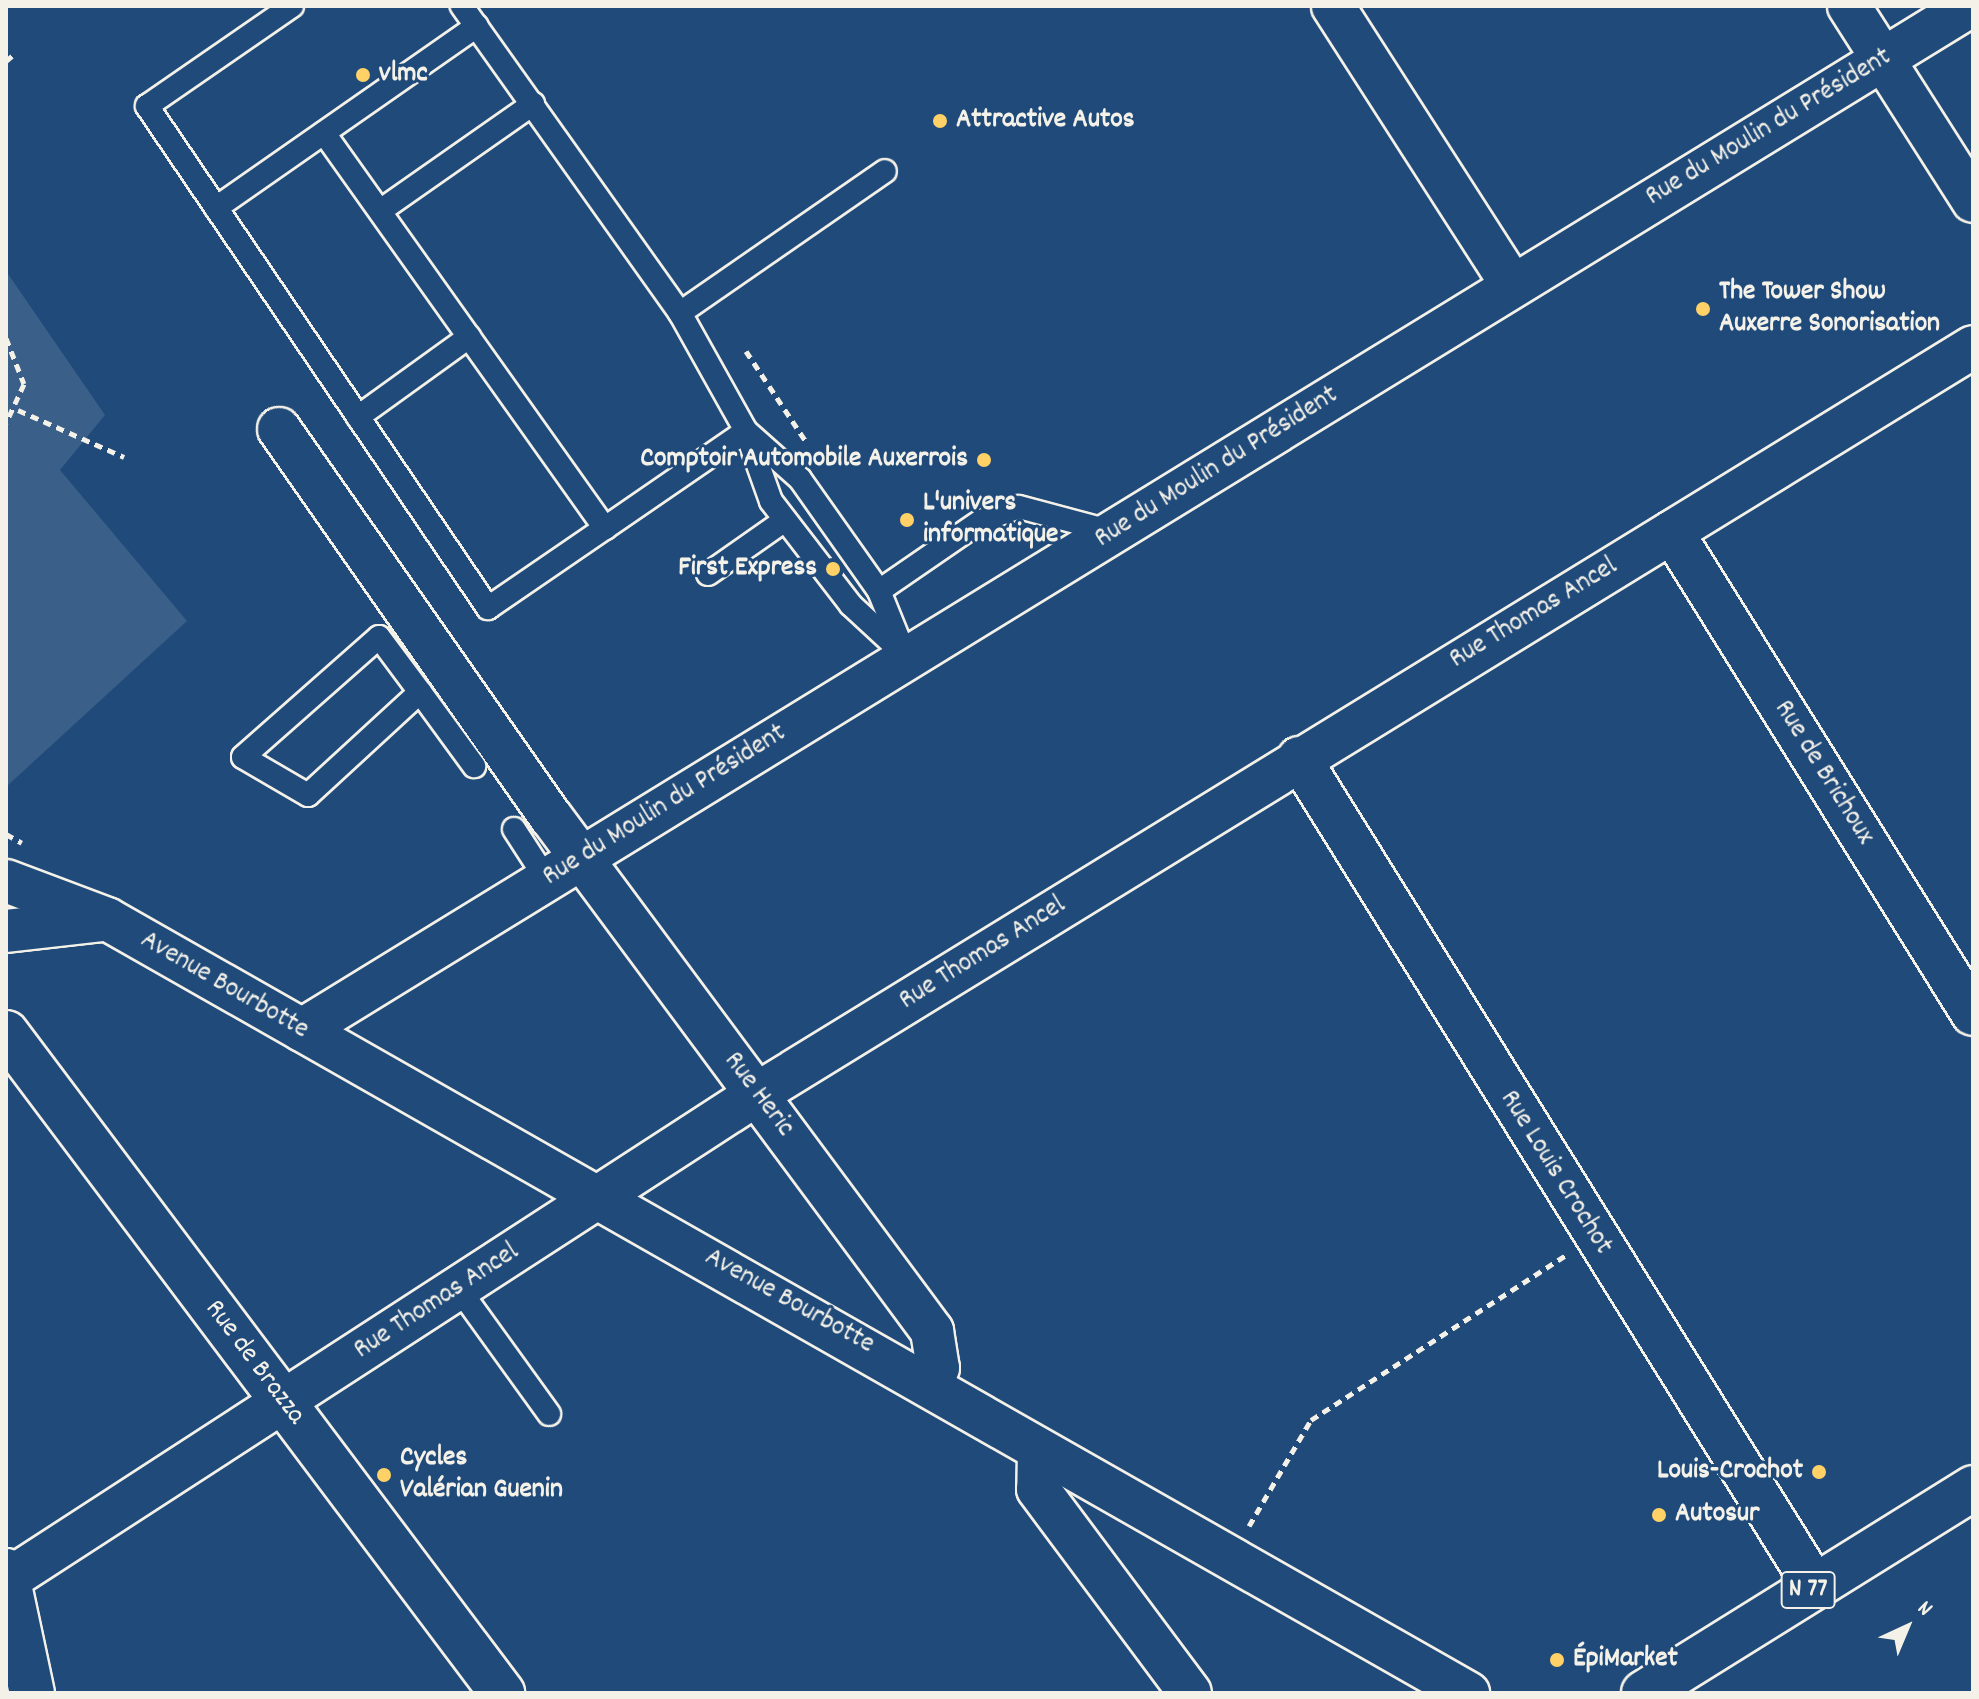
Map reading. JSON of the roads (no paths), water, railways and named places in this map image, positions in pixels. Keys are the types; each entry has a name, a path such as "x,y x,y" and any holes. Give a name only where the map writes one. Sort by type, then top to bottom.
{"main road":[{"name":"Rue de Brazza","path":"6,1033 502,1693"},
{"name":"N 77","path":"1644,1693 1973,1488"},
{"path":"7,1578 32,1693"}],"street":[{"path":"1333,6 1512,285"},
{"path":"1849,6 1973,201"},
{"name":"Rue du Moulin du Président","path":"302,1030 564,870 905,655 1114,532 1970,6"},
{"name":"Rue Thomas Ancel","path":"7,1578 757,1094 1299,758 1973,347"},
{"name":"Rue Heric","path":"279,429 564,870 757,1094 932,1331 938,1368 931,1383"},
{"name":"Rue de Brichoux","path":"1672,532 1973,1014"},
{"name":"Rue Louis Crochot","path":"1299,758 1594,1237 1815,1586"},
{"name":"Avenue Bourbotte","path":"6,881 107,919 931,1383 1039,1450 1468,1693"},
{"name":"Avenue Bourbotte","path":"6,931 107,919"},
{"path":"1039,1450 1038,1489 1190,1693"}],"lane":[{"path":"292,6 147,106 488,608 746,431"},
{"path":"462,6 680,313 746,431 785,520 851,605 905,655"},
{"path":"216,208 477,26"},
{"path":"380,211 533,104"},
{"path":"324,133 605,528"},
{"path":"680,313 885,171"},
{"path":"358,417 469,337"},
{"path":"746,431 800,479 879,591 905,655"},
{"path":"879,591 981,521 1019,507 1114,532"},
{"path":"708,574 785,520"},
{"path":"420,692 308,795 243,757 379,637 420,692 474,766"},
{"path":"459,1289 549,1414"}],"place":[{"name":"vlmc","path":"363,75"},
{"name":"Attractive Autos","path":"940,121"},
{"name":"The Tower Show Auxerre Sonorisation","path":"1703,309"},
{"name":"Comptoir Automobile Auxerrois","path":"984,460"},
{"name":"L'univers informatique","path":"907,520"},
{"name":"First Express","path":"833,569"},
{"name":"Louis-Crochot","path":"1819,1472"},
{"name":"Cycles Valérian Guenin","path":"384,1475"},
{"name":"Autosur","path":"1659,1515"},
{"name":"ÉpiMarket","path":"1557,1660"}]}
